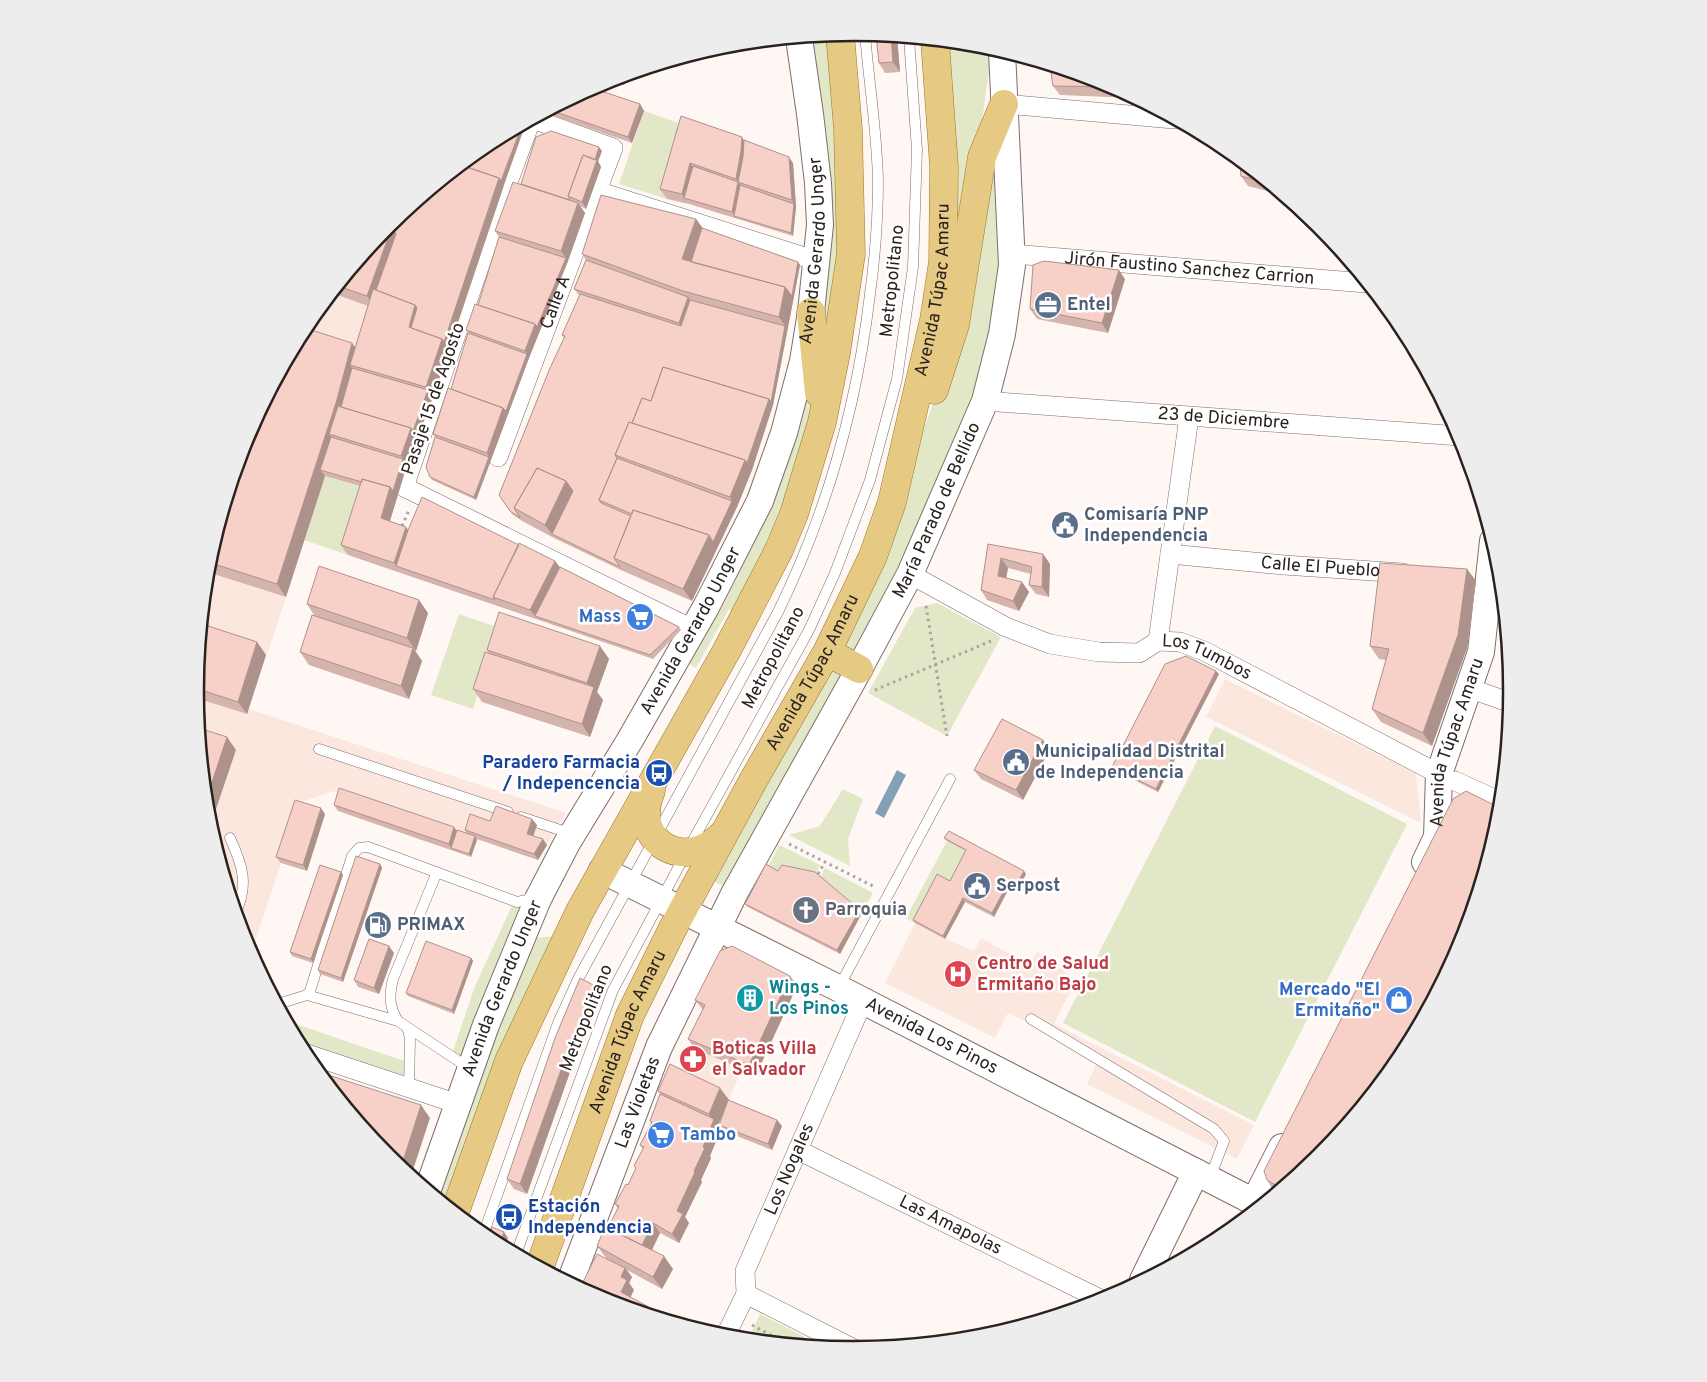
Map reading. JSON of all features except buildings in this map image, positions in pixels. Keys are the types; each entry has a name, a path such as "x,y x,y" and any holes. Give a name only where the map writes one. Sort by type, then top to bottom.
{"main road":[{"path":"457,1206 509,1061 576,920 602,870 659,773 727,650 778,550 794,514 822,422 836,353 851,254 848,128 841,42"},
{"name":"Avenida Túpac Amaru","path":"542,1261 630,1015 672,905 729,826 827,652 873,556 892,502 934,320 943,262 944,167 936,47"},
{"path":"892,502 936,387 956,325 982,157 1004,104"},
{"path":"811,312 822,422"},
{"path":"827,652 863,681"},
{"path":"659,773 647,803 649,825 654,837 668,848 686,853 698,851 718,839 729,826"},
{"path":"455,1204 466,1182"}],"street":[{"name":"Avenida Gerardo Unger","path":"430,1184 470,1069 525,927 547,881 573,834 630,740 706,607 760,501 786,424 803,361 811,312 820,225 818,183 800,44"},
{"name":"María Parado de Bellido","path":"718,927 768,833 863,681 985,401 1002,334 1012,265 1002,59"},
{"path":"1004,104 1159,118"},
{"name":"Pasaje 15 de Agosto","path":"539,122 613,148"},
{"name":"Pasaje 15 de Agosto","path":"529,128 506,185 404,487 692,629"},
{"name":"Calle A","path":"498,457 613,148"},
{"path":"597,191 817,261"},
{"name":"Jirón Faustino Sanchez Carrion","path":"1012,254 1358,282"},
{"name":"23 de Diciembre","path":"985,401 1451,435"},
{"path":"1158,642 1189,417"},
{"name":"Calle El Pueblo","path":"1170,554 1284,565 1418,574"},
{"name":"Avenida Túpac Amaru","path":"1415,881 1437,837 1447,777 1469,688 1481,652 1490,561"},
{"name":"Los Tumbos","path":"910,574 1006,627 1050,644 1099,652 1138,653 1158,642 1180,642 1204,651 1447,777 1494,799"},
{"path":"1469,688 1503,701"},
{"name":"Avenida Los Pinos","path":"602,870 838,988 1254,1202"},
{"name":"Las Violetas","path":"572,1277 659,1047 718,927"},
{"name":"Los Nogales","path":"729,1328 746,1294 745,1271 863,1001"},
{"path":"317,1057 458,1104"},
{"path":"1259,1198 1294,1122"},
{"name":"Las Amapolas","path":"798,1150 1092,1295"},
{"path":"1149,1270 1203,1176"},
{"path":"746,1294 837,1340"}],"lane":[{"name":"Metropolitano","path":"486,1226 558,1023 578,979 778,612 798,570 829,487 846,429 866,325 874,258 877,207 876,155 866,42"},
{"name":"Metropolitano","path":"518,1247 609,1002 672,905 686,853 808,630 836,573 878,456 897,379 913,267 917,150 909,44"},
{"path":"319,749 573,834"},
{"path":"838,988 950,779"},
{"path":"230,838 241,864 243,892 239,903"},
{"path":"307,995 310,991 355,851 368,847 519,902 527,900 547,881"},
{"path":"437,872 393,980 390,1001 393,1013 403,1024 470,1069"},
{"path":"284,1002 307,995 403,1024 410,1038 409,1088"},
{"path":"1031,1019 1214,1129 1224,1141 1203,1176"}],"path":[{"path":"921,606 932,604"},
{"path":"926,605 947,736"},
{"path":"863,681 936,664 993,640"},
{"path":"768,833 888,894"},
{"path":"818,874 825,862"},
{"path":"749,1324 770,1335"}],"shaded area":[{"path":"338,295 376,309 361,356 308,339"},
{"path":"214,574 286,597 267,655 206,636"},
{"path":"1225,679 1416,773 1421,823 1206,717"},
{"path":"204,701 247,714 249,709 566,813 538,860 333,791 301,802 255,943 238,900 215,813 236,750 206,740"},
{"path":"915,923 945,939 974,951 981,938 1030,965 1037,951 1076,980 1054,1024 1254,1125 1237,1159 1087,1084 1099,1058 1008,1013 995,1038 885,983"},
{"path":"695,1049 742,1069 729,1100 679,1077"}],"green space":[{"path":"837,42 848,253 823,395 801,44"},
{"path":"939,47 991,56 965,246 949,329"},
{"path":"999,67 1009,255 982,400 858,660 839,651 939,388"},
{"path":"644,111 688,126 667,199 619,184"},
{"path":"806,365 819,423 741,616 729,609 696,668 680,658"},
{"path":"325,476 369,489 348,555 304,540"},
{"path":"937,603 1001,637 947,736 868,693 915,608"},
{"path":"459,614 500,628 473,709 431,695"},
{"path":"831,666 846,674 732,891 705,877"},
{"path":"1215,726 1407,824 1255,1122 1063,1023"},
{"path":"843,789 863,799 848,839 850,866 789,835 820,826"},
{"path":"947,841 969,853 952,884 939,878 915,923 906,918"},
{"path":"779,845 820,865 815,875 780,874 768,867"},
{"path":"825,868 873,893 862,913 820,878"},
{"path":"541,888 469,1065 452,1054 475,986 515,899"},
{"path":"526,933 536,938 561,935 448,1198 441,1193 462,1105"},
{"path":"296,1024 407,1062 407,1084 314,1053"},
{"path":"760,1314 808,1339 769,1335 751,1332"}],"water":[{"path":"897,770 906,775 884,818 875,813"}],"place":[{"name":"Entel","path":"1048,305"},
{"name":"Comisaría PNP Independencia","path":"1065,525"},
{"name":"Mass","path":"640,617"},
{"name":"Municipalidad Distrital de Independencia","path":"1016,762"},
{"name":"Paradero Farmacia / Indepencencia","path":"659,773"},
{"name":"Serpost","path":"977,886"},
{"name":"Parroquia","path":"806,910"},
{"name":"PRIMAX","path":"378,925"},
{"name":"Centro de Salud Ermitaño Bajo","path":"958,974"},
{"name":"Wings - Los Pinos","path":"750,998"},
{"name":"Mercado \"El Ermitaño\"","path":"1399,1000"},
{"name":"Boticas Villa el Salvador","path":"693,1059"},
{"name":"Tambo","path":"661,1135"},
{"name":"Estación Independencia","path":"509,1217"}]}
